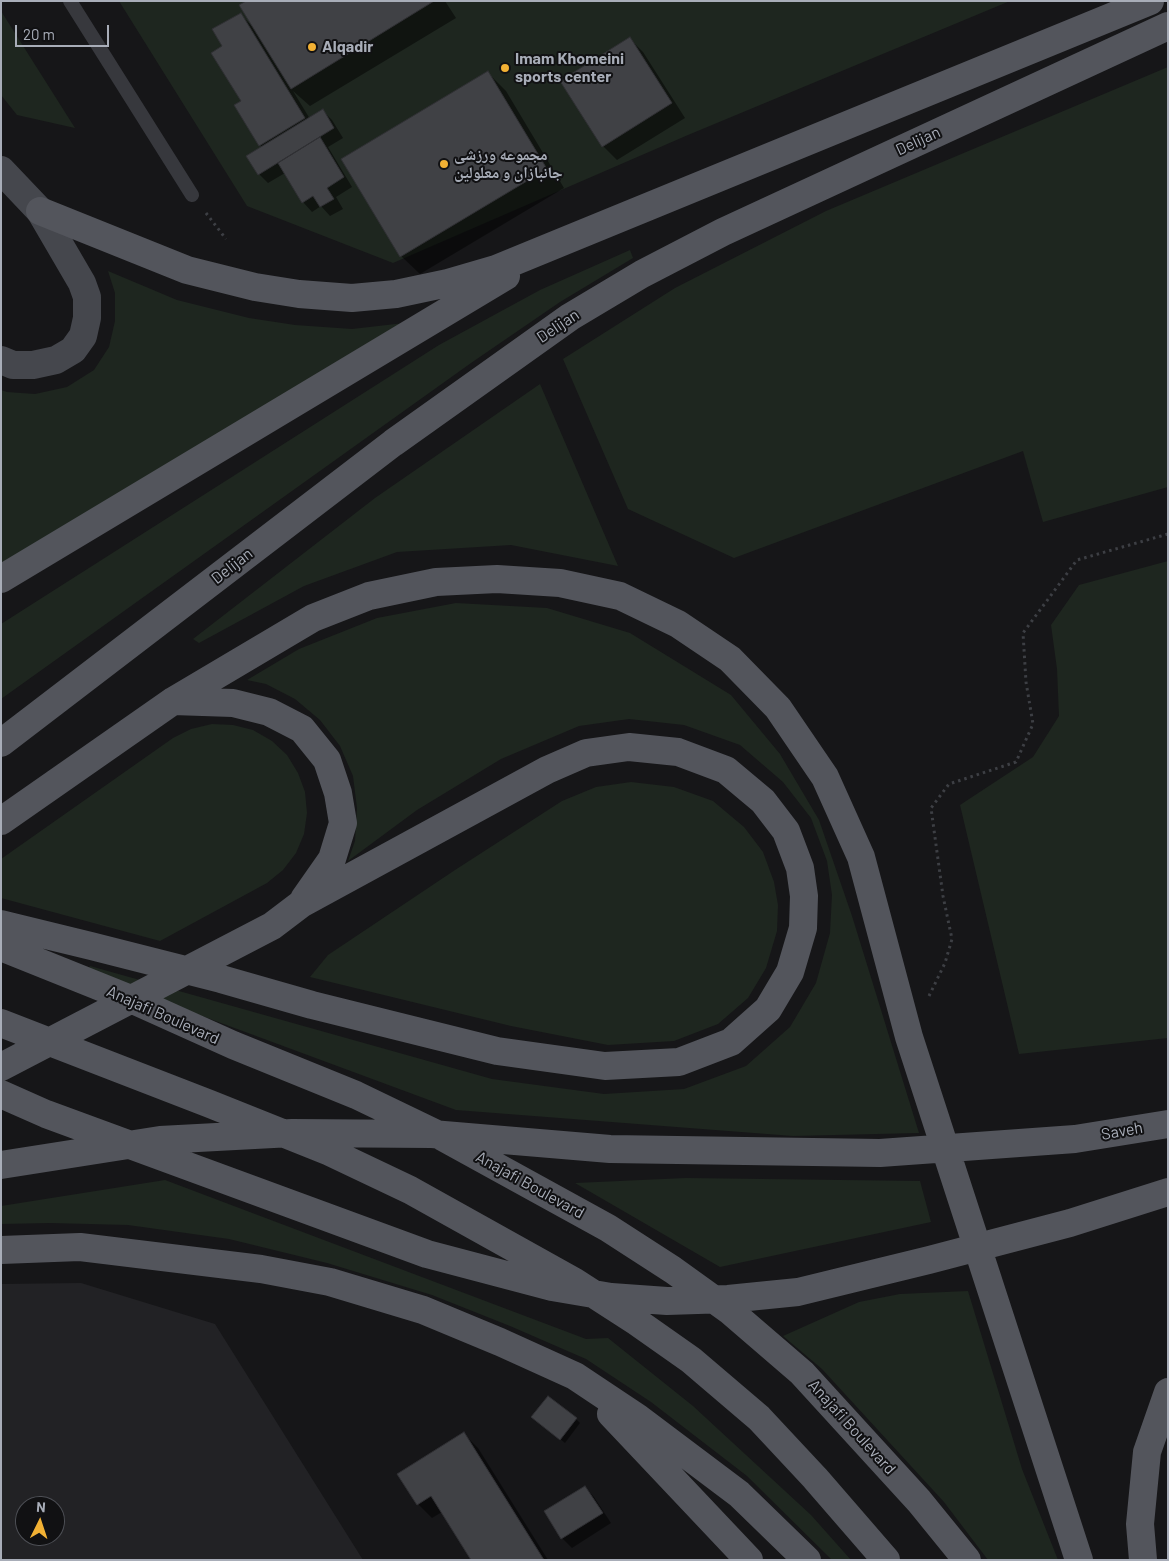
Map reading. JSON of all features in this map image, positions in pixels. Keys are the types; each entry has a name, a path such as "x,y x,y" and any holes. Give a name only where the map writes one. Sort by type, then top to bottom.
{"main road":[{"path":"40,211 187,270 255,287 299,294 352,298 396,294 448,283 496,269 1150,1"},
{"name":"Delijan","path":"8,739 393,442 570,317 642,274 723,232 1168,26"},
{"path":"1,579 563,242"},
{"path":"1,821 173,701 313,618 369,596 436,582 496,579 560,582 620,596 678,624 730,659 778,708 826,777 860,856 909,1037 1079,1560"},
{"path":"173,701 233,703 269,712 302,729 328,760 338,793 343,824 332,859 300,904"},
{"path":"1,924 220,979 312,1005 497,1051 605,1066 678,1062 731,1042 768,1009 790,972 803,928 804,896 800,868 786,831 763,801 726,770 678,752 629,747 586,753 547,770 300,904 272,926 1,1067"},
{"name":"Anajafi Boulevard","path":"1,948 132,1000 233,1045 356,1095 439,1135 608,1228 673,1270 730,1311 802,1372 919,1501 967,1560"},
{"path":"1,1023 330,1152 410,1190 575,1282 691,1360 759,1418 815,1478 886,1560"},
{"path":"1,1094 46,1114 427,1254 552,1287 611,1297 666,1301 728,1299 798,1292 1070,1223 1168,1192"},
{"name":"Saveh","path":"1,1165 160,1140 292,1133 432,1134 610,1149 880,1153 1076,1139 1168,1124"},
{"path":"1,1250 80,1247 261,1269 330,1282 423,1310 575,1376 638,1418 739,1494 807,1560"},
{"path":"575,1376 749,1560"},
{"path":"1143,1560 1140,1524 1147,1452 1168,1392"}],"street":[{"path":"1,170 40,211 82,283 87,298 87,318 83,336 74,350 56,360 33,365 13,364 1,360"}],"lane":[{"path":"70,1 192,195"}],"path":[{"path":"192,195 226,239"},
{"path":"909,1037 945,963 952,939 943,896 930,808 949,784 1016,762 1033,724 1026,682 1023,633 1077,560 1168,534"}],"shaded area":[{"name":"Imam Khomeini sports center","path":"119,1 1010,1 688,135 393,263 247,206"},
{"path":"1,11 75,128 17,115 1,95"},
{"path":"1168,67 1168,487 1043,522 1023,451 734,558 628,509 563,359 675,288 826,211"},
{"path":"630,250 633,258 560,302 471,363 1,699 1,624 439,345 540,290"},
{"path":"108,271 177,300 249,318 295,325 352,329 413,322 1,569 1,390 35,394 67,387 94,370 109,347 115,321 115,293"},
{"path":"540,384 618,566 511,545 397,552 304,586 199,643 193,639 375,498"},
{"path":"1168,561 1168,1038 1019,1054 960,805 1033,757 1059,716 1057,669 1051,625 1079,585"},
{"path":"456,603 547,608 630,633 731,695 780,754 819,820 852,916 919,1133 793,1136 456,1110 86,973 90,966 492,1079 604,1094 684,1089 746,1066 790,1027 816,983 830,933 832,895 827,861 811,818 783,782 740,745 684,725 629,719 579,726 501,759 417,810 348,861 355,841 357,808 353,776 340,746 320,720 295,699 266,684 247,680 299,649 377,618"},
{"path":"212,724 233,725 253,730 272,741 287,755 298,773 305,792 307,813 304,834 296,853 283,870 267,883 160,941 1,898 1,859 173,738 191,729"},
{"path":"631,782 674,787 713,801 744,827 763,852 774,882 778,905 777,931 766,968 748,998 718,1024 674,1041 608,1045 511,1026 310,977 328,955 562,801 596,787"},
{"path":"686,1178 920,1181 931,1222 720,1267 575,1183"},
{"path":"165,1180 586,1339 608,1338 693,1406 811,1515 851,1560 832,1560 747,1476 651,1402 586,1359 432,1295 327,1263 229,1239 128,1225 1,1224 1,1206"},
{"path":"81,1283 215,1324 363,1560 1,1560 1,1284"},
{"path":"968,1291 1022,1469 1058,1560 988,1560 944,1502 822,1369 783,1336 859,1302 900,1294"}],"building":[{"name":"Alqadir","path":"246,1 434,1 291,89 239,5"},
{"path":"241,13 305,118 259,146 234,105 241,101 211,53 222,46 212,29"},
{"path":"630,37 672,103 602,147 560,81"},
{"name":"مجموعه ورزشی جانبازان و معلولین","path":"488,71 547,169 400,257 341,159"},
{"path":"323,109 334,128 258,175 246,156"},
{"path":"320,137 344,177 327,188 334,199 320,207 313,196 302,203 278,163"},
{"path":"548,1396 577,1418 560,1440 531,1417"},
{"path":"464,1432 544,1560 471,1560 431,1496 417,1505 397,1474"},
{"path":"585,1486 603,1513 561,1539 544,1511"}],"place":[{"name":"Alqadir","path":"312,47"},
{"name":"Imam Khomeini sports center","path":"505,68"},
{"name":"مجموعه ورزشی جانبازان و معلولین","path":"444,164"}]}
